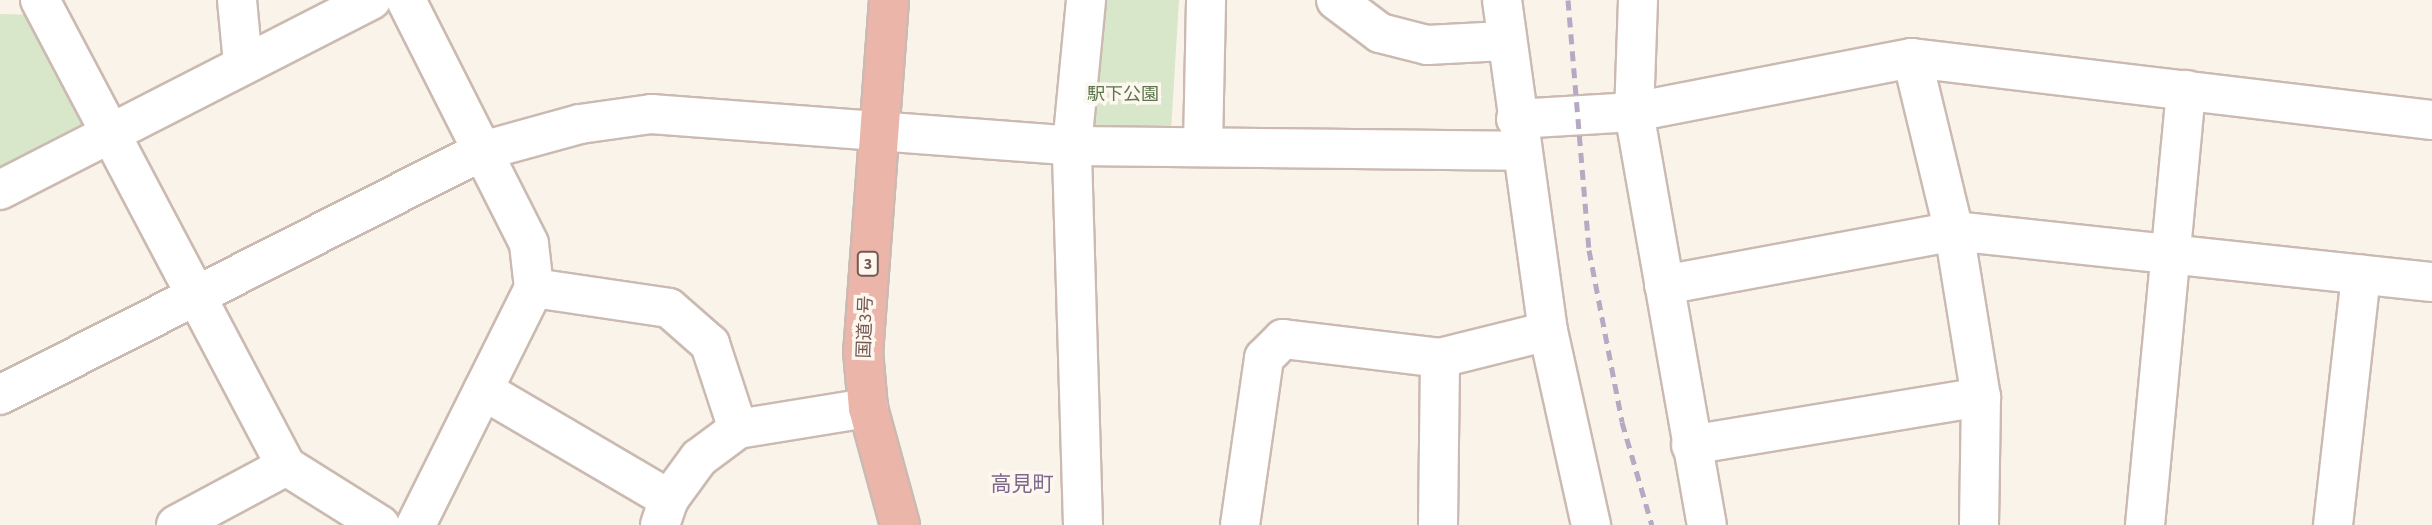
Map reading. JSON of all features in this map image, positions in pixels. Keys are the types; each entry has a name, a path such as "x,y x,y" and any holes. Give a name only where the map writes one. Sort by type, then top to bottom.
{"highway":[{"name":"国道3号","path":"889,0 876,132 863,351 867,408 900,525"}],"street":[{"path":"40,0 286,466 380,525"},
{"path":"237,0 243,63"},
{"path":"0,190 110,136 243,63 371,0"},
{"path":"406,0 529,244 534,288 416,525"},
{"path":"1083,525 1072,146 1086,0"},
{"path":"1203,146 1206,0"},
{"path":"1336,0 1380,33 1427,45 1504,41"},
{"path":"1502,0 1504,41 1548,331 1591,525"},
{"path":"1638,0 1634,112 1707,525"},
{"path":"1913,58 1954,231 1982,397 1979,525"},
{"path":"0,396 482,151 580,124 651,114 1072,146 1203,146 1518,135 1913,58 2432,120"},
{"path":"2145,525 2186,90"},
{"path":"1664,285 1954,231 2432,282"},
{"path":"2333,525 2361,275"},
{"path":"534,288 669,308 710,344 738,429"},
{"path":"1240,525 1264,358 1283,339 1440,358 1548,331"},
{"path":"1438,525 1440,358"},
{"path":"483,390 665,512 699,458 738,429 867,408"},
{"path":"1691,445 1982,397"},
{"path":"176,525 286,466"}],"green space":[{"name":"駅下公園","path":"1082,0 1179,0 1170,147 1093,149"},
{"path":"0,14 46,15 92,118 87,133 0,179"}],"railway":[{"path":"1568,0 1589,250 1622,422 1652,525"}],"district":[{"name":"高見町","path":"1022,484"}]}
